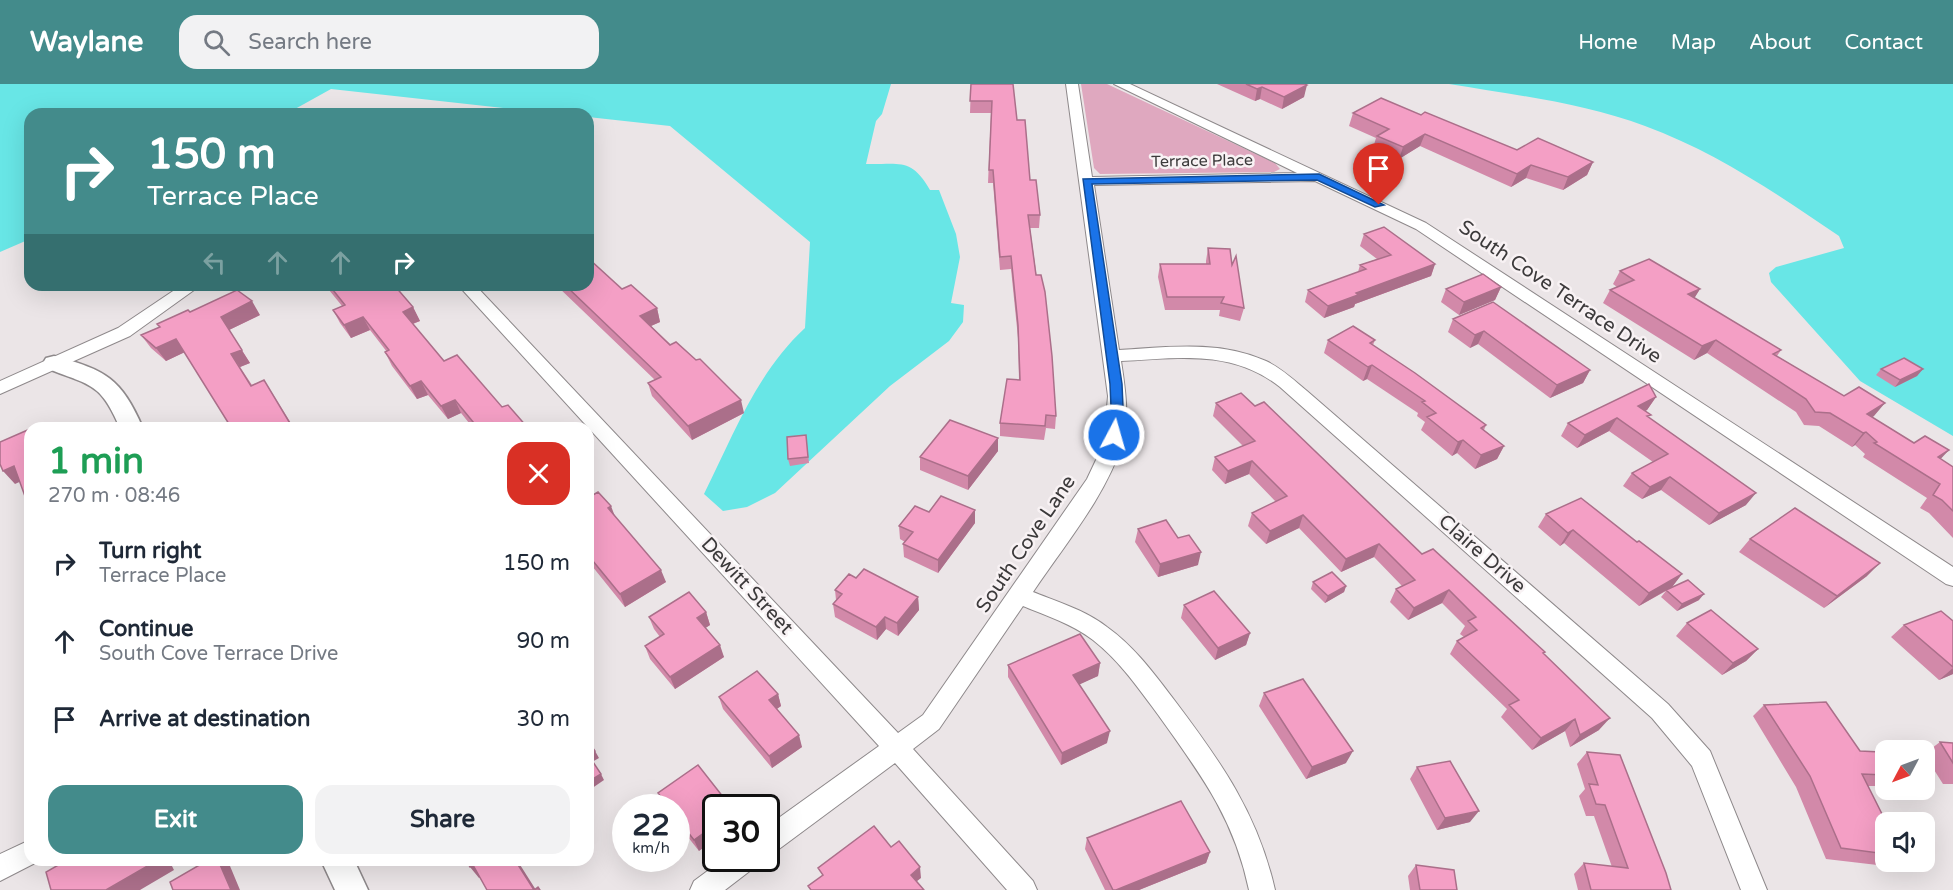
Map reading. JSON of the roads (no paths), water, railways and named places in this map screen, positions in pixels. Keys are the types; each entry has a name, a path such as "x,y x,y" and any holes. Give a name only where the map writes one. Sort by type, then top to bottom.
{"street":[{"name":"South Cove Lane","path":"780,833 931,722 1078,510 1113,443 1117,407 1112,356 1072,84"},
{"name":"South Cove Terrace Drive","path":"1120,84 1408,219 1442,239 1953,578"},
{"name":"Terrace Place","path":"1086,181 1319,177"},
{"path":"0,388 124,332 185,291"},
{"name":"Dewitt Street","path":"472,291 594,422"},
{"name":"Claire Drive","path":"1112,356 1201,353 1240,358 1260,366 1301,395 1660,711 1701,759 1754,890"},
{"path":"54,363 107,386 118,398 129,422"},
{"name":"Dewitt Street","path":"594,423 896,747 1024,890"},
{"path":"1019,595 1099,633 1117,647 1138,670 1232,800 1253,850 1262,890"},
{"path":"0,868 24,855"},
{"path":"340,866 352,890"},
{"path":"703,890 727,872"}],"water":[{"path":"0,84 891,84 882,114 876,121 866,164 903,165 917,172 930,190 939,190 956,234 960,257 951,303 964,305 963,322 949,341 890,386 775,493 747,507 723,511 704,494 747,406 773,364 805,328 810,242 670,126 594,118 594,108 504,108 331,89 297,108 24,108 24,242 0,252"},
{"path":"1449,84 1953,84 1953,436 1860,381 1771,282 1769,273 1776,267 1844,248 1839,236 1721,161 1671,136 1598,111"}]}
